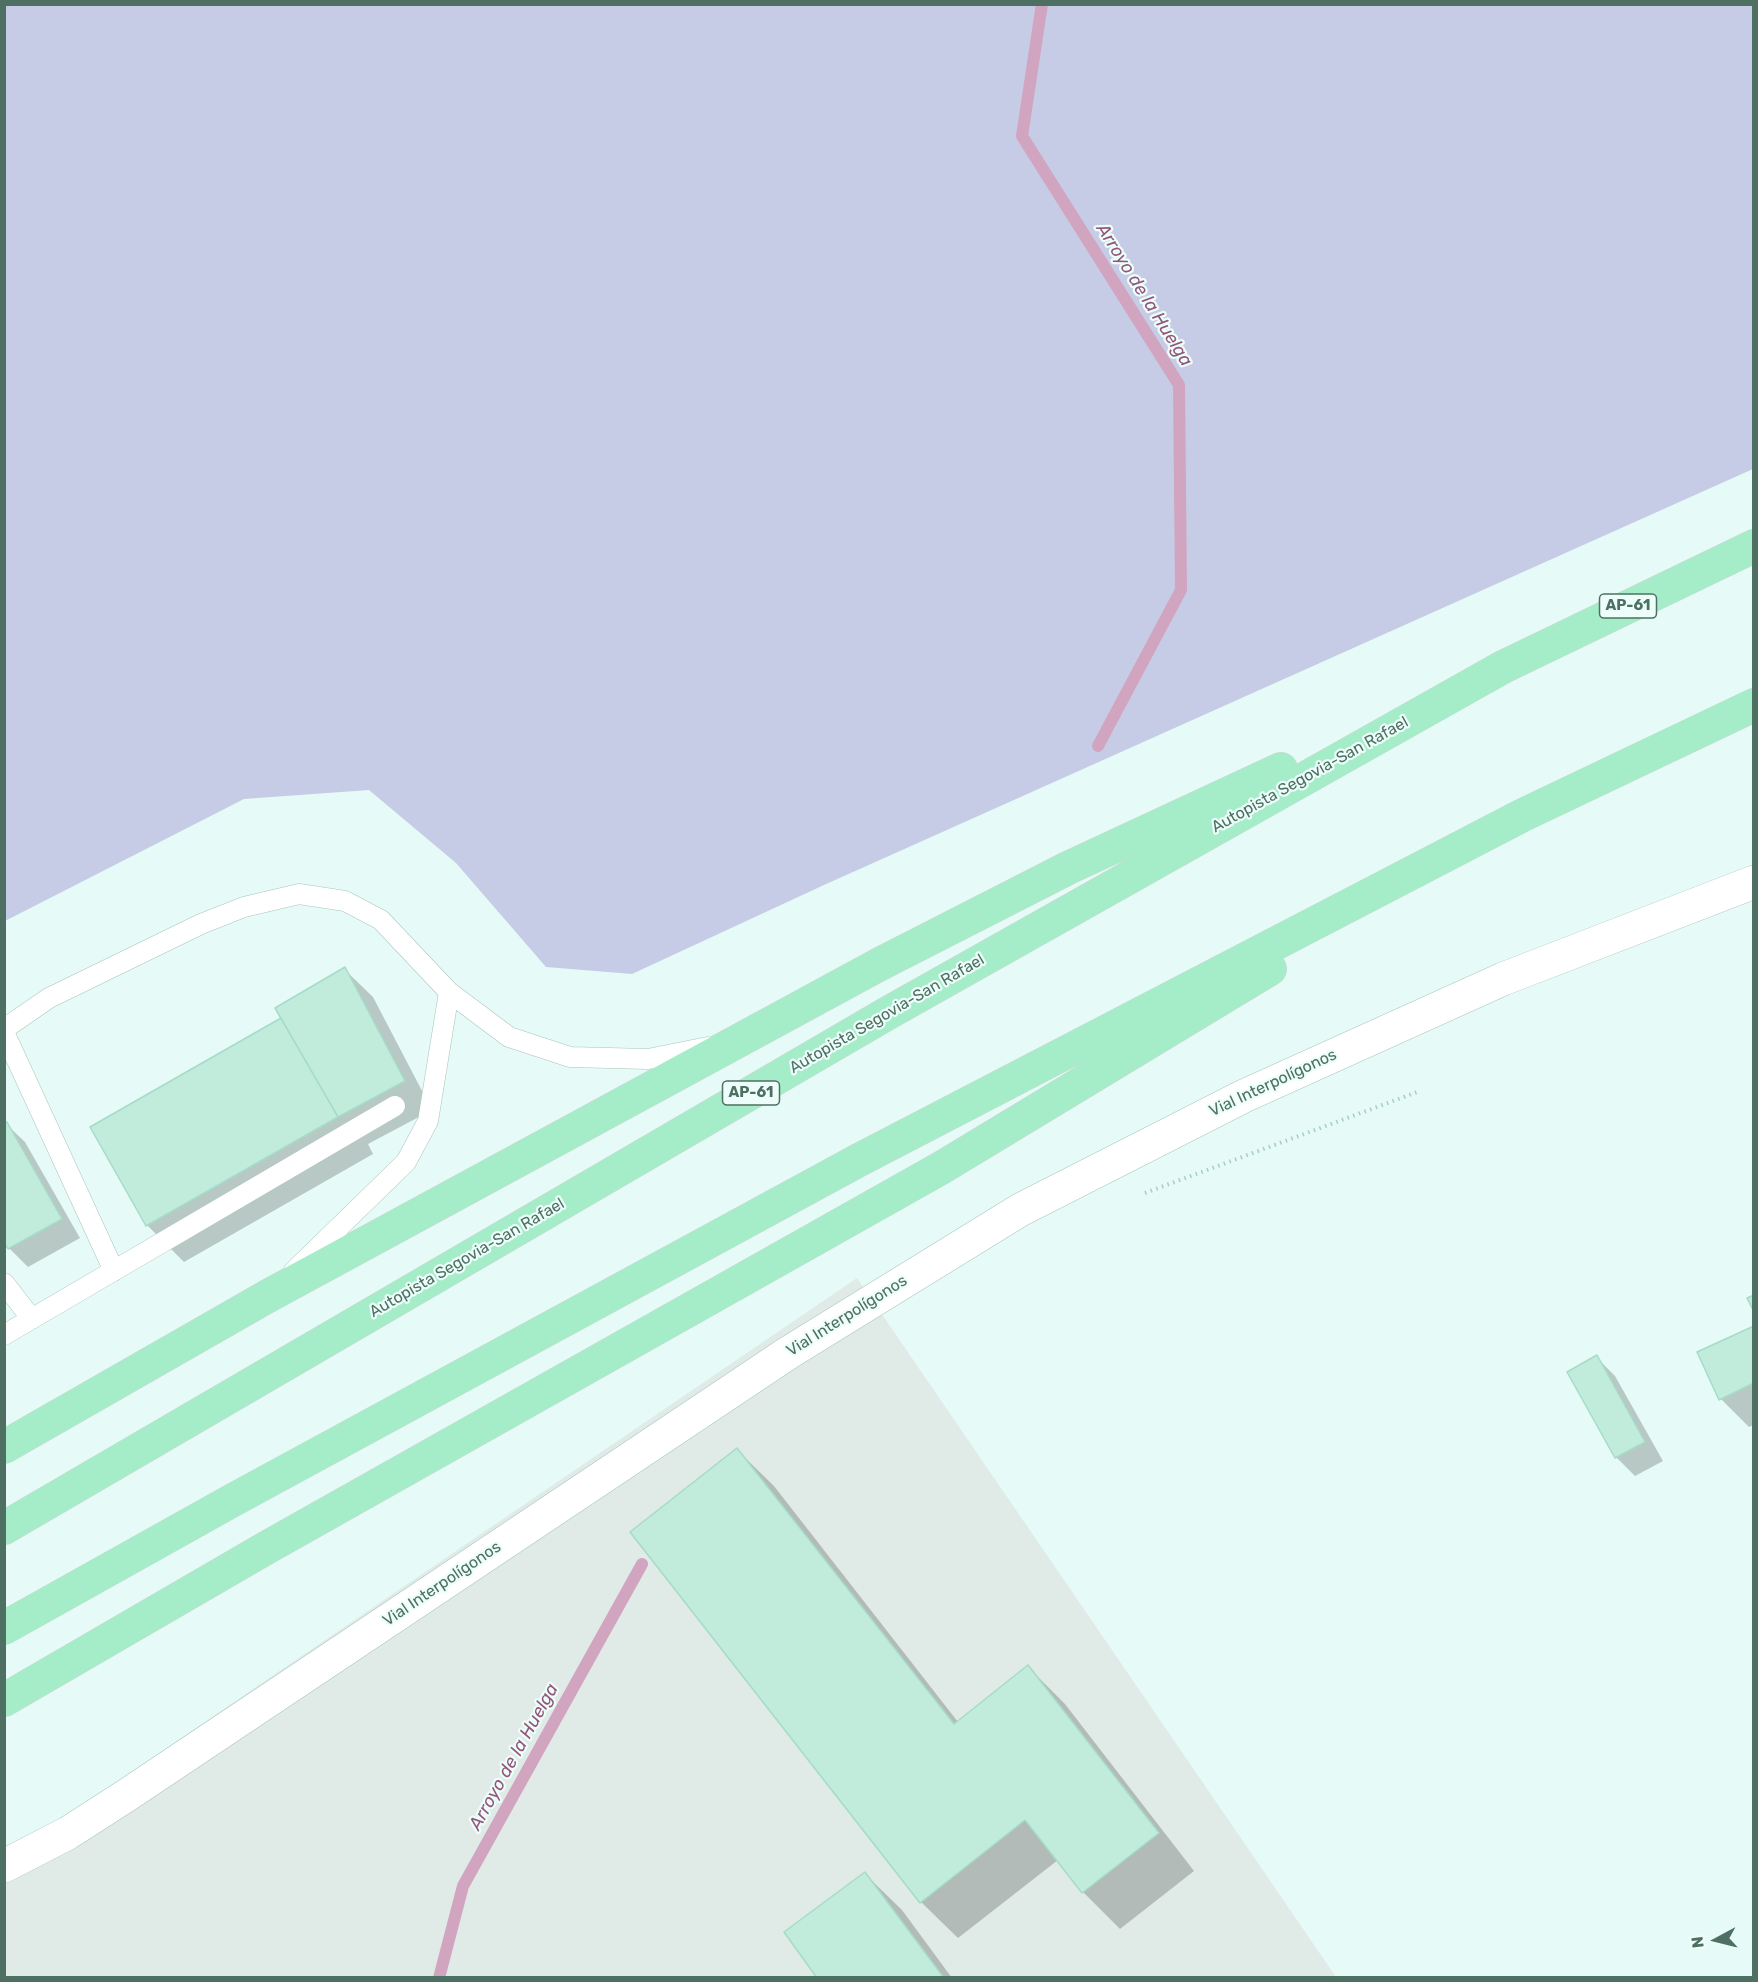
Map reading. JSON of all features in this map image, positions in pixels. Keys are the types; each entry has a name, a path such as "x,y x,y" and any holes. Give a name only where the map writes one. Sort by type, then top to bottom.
{"highway":[{"name":"Autopista Segovia-San Rafael","path":"4,1528 888,1013 1503,667 1754,546"},
{"path":"4,1445 268,1296 880,964 1068,868 1503,667"},
{"path":"4,1628 233,1500 859,1160 1523,815 1754,705"},
{"path":"4,1700 266,1548 941,1168 1523,815"}],"main road":[{"name":"Vial Interpolígonos","path":"4,1866 69,1833 127,1796 788,1353 1020,1210 1244,1096 1492,984 1754,882"}],"lane":[{"path":"114,1270 4,1030 49,998 201,924 244,907 300,894 345,901 381,920 448,992 509,1037 570,1057 648,1059 743,1039"},
{"path":"268,1296 406,1162 428,1120 448,992"},
{"path":"4,1335 395,1106"},
{"path":"4,1283 32,1319"}],"shaded area":[{"path":"5,4 1753,5 1753,469 824,885 632,974 546,967 456,863 369,790 244,799 5,921"},
{"path":"857,1278 1336,1977 5,1978 5,1858"}],"building":[{"path":"345,967 405,1081 338,1117 275,1008"},
{"path":"281,1018 338,1117 146,1226 90,1127"},
{"path":"7,1122 62,1219 8,1249 4,1242 4,1123"},
{"path":"1754,1295 1754,1312 1747,1298"},
{"path":"1754,1326 1754,1383 1719,1400 1697,1352"},
{"path":"1597,1355 1645,1442 1615,1458 1567,1372"},
{"path":"737,1448 954,1724 1028,1665 1159,1833 1082,1893 1025,1820 920,1903 630,1532"},
{"path":"865,1872 944,1978 817,1978 784,1932"}],"waterway":[{"name":"Arroyo de la Huelga","path":"1042,4 1022,136 1179,385 1181,590 1098,746"},
{"name":"Arroyo de la Huelga","path":"439,1978 463,1886 642,1564"}]}
